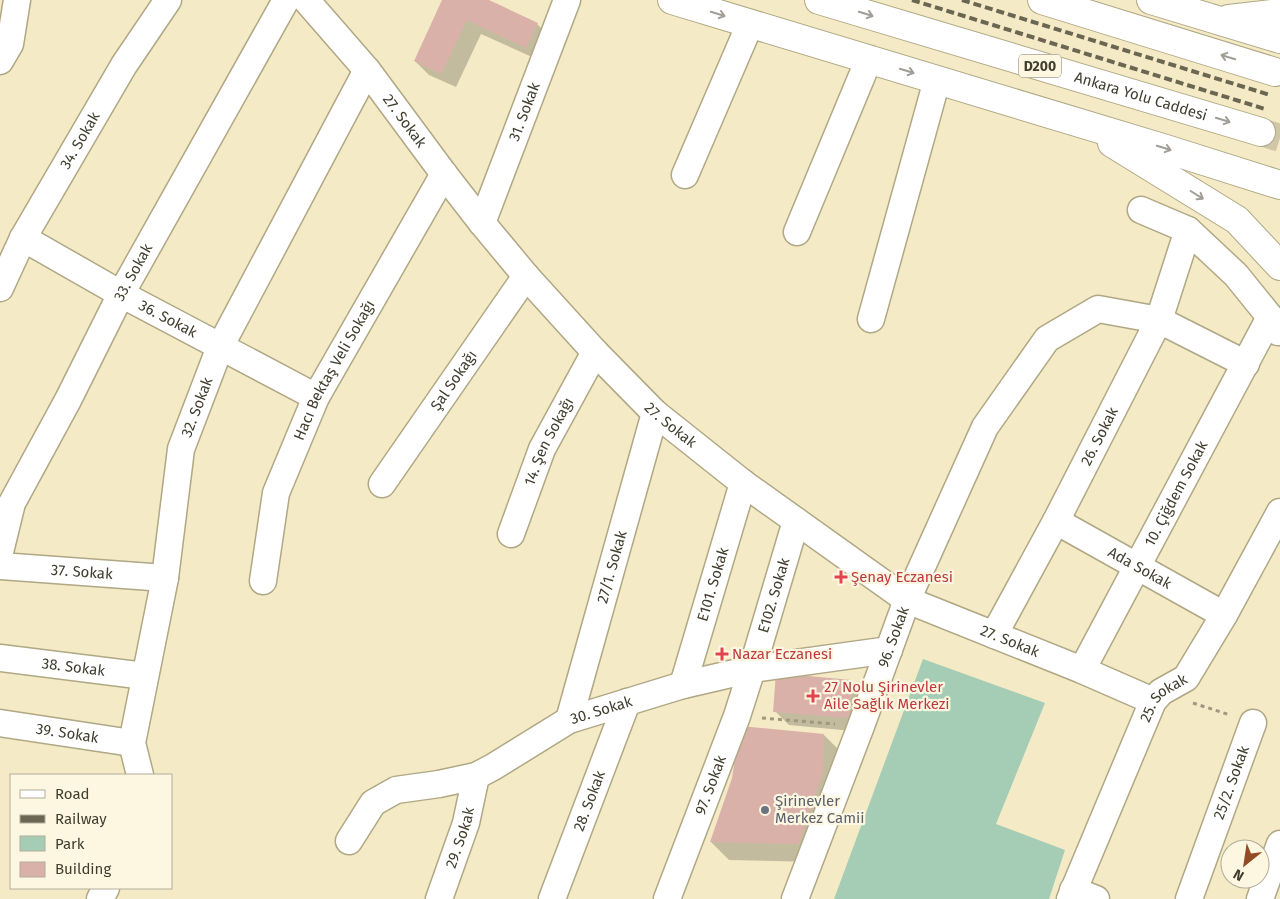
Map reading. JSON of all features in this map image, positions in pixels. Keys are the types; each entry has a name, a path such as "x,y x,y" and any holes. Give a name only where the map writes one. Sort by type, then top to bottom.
{"highway":[{"path":"672,0 1081,124 1275,180"},
{"name":"Ankara Yolu Caddesi","path":"819,0 1261,132"},
{"path":"1042,0 1274,72"},
{"path":"1150,0 1280,39"},
{"path":"1217,20 1280,13"},
{"path":"1081,124 1237,220 1280,266"}],"street":[{"path":"0,61 10,44 17,0"},
{"name":"34. Sokak","path":"0,288 23,238 124,65 168,0"},
{"name":"33. Sokak","path":"0,552 12,503 68,400 120,294 286,0"},
{"name":"27. Sokak","path":"306,0 367,70 482,224 595,352 655,413 743,483 907,600 1082,670 1157,696"},
{"name":"31. Sokak","path":"482,224 567,0"},
{"path":"685,175 750,24"},
{"path":"797,232 868,59"},
{"name":"32. Sokak","path":"140,774 132,743 165,578 181,449 220,347 367,70"},
{"path":"871,319 937,80"},
{"name":"Hacı Bektaş Veli Sokağı","path":"263,581 276,493 316,396 444,174"},
{"path":"1141,210 1188,230 1236,276 1275,326"},
{"name":"26. Sokak","path":"994,636 1056,521 1159,320 1188,230"},
{"name":"36. Sokak","path":"23,238 120,294 316,396"},
{"name":"Şal Sokağı","path":"382,484 526,276"},
{"name":"96. Sokak","path":"795,899 907,600 984,428 1047,339 1098,308 1159,320 1246,364"},
{"name":"10. Çiğdem Sokak","path":"1082,670 1246,364 1275,326"},
{"name":"14. Şen Sokağı","path":"511,534 542,449 595,352"},
{"name":"27/1. Sokak","path":"569,720 655,413"},
{"name":"E101. Sokak","path":"683,685 743,483"},
{"name":"25. Sokak","path":"1080,896 1157,696 1186,678 1224,615 1280,512"},
{"name":"E102. Sokak","path":"752,669 796,521"},
{"name":"Ada Sokak","path":"1056,521 1224,615"},
{"name":"37. Sokak","path":"0,566 165,578"},
{"name":"30. Sokak","path":"349,841 372,802 396,790 439,784 476,776 569,720 683,685 752,669 889,650"},
{"name":"38. Sokak","path":"0,658 145,676"},
{"name":"97. Sokak","path":"667,899 752,669"},
{"name":"28. Sokak","path":"552,899 626,702"},
{"name":"39. Sokak","path":"0,722 132,743"},
{"name":"25/2. Sokak","path":"1189,899 1252,723"},
{"name":"29. Sokak","path":"447,897 476,776"},
{"path":"1260,899 1280,844"}],"path":[{"path":"1157,696 1252,723"},
{"path":"736,716 861,726"}],"green space":[{"path":"923,659 1045,703 996,824 1065,850 1049,899 834,899"}],"building":[{"path":"442,0 489,0 538,23 526,48 467,20 441,74 414,61"},
{"name":"27 Nolu Şirinevler Aile Sağlık Merkezi","path":"776,673 852,680 849,718 773,712"},
{"name":"Şirinevler Merkez Camii","path":"740,726 824,734 823,771 799,844 710,842 732,778"}],"tunnel":[{"path":"1261,132 1280,138"}],"railway":[{"path":"912,0 1265,109"},
{"path":"962,0 1270,95"}],"place":[{"name":"Şenay Eczanesi","path":"841,577"},
{"name":"Nazar Eczanesi","path":"722,654"},
{"name":"27 Nolu Şirinevler Aile Sağlık Merkezi","path":"813,696"},
{"name":"Şirinevler Merkez Camii","path":"765,810"}]}
